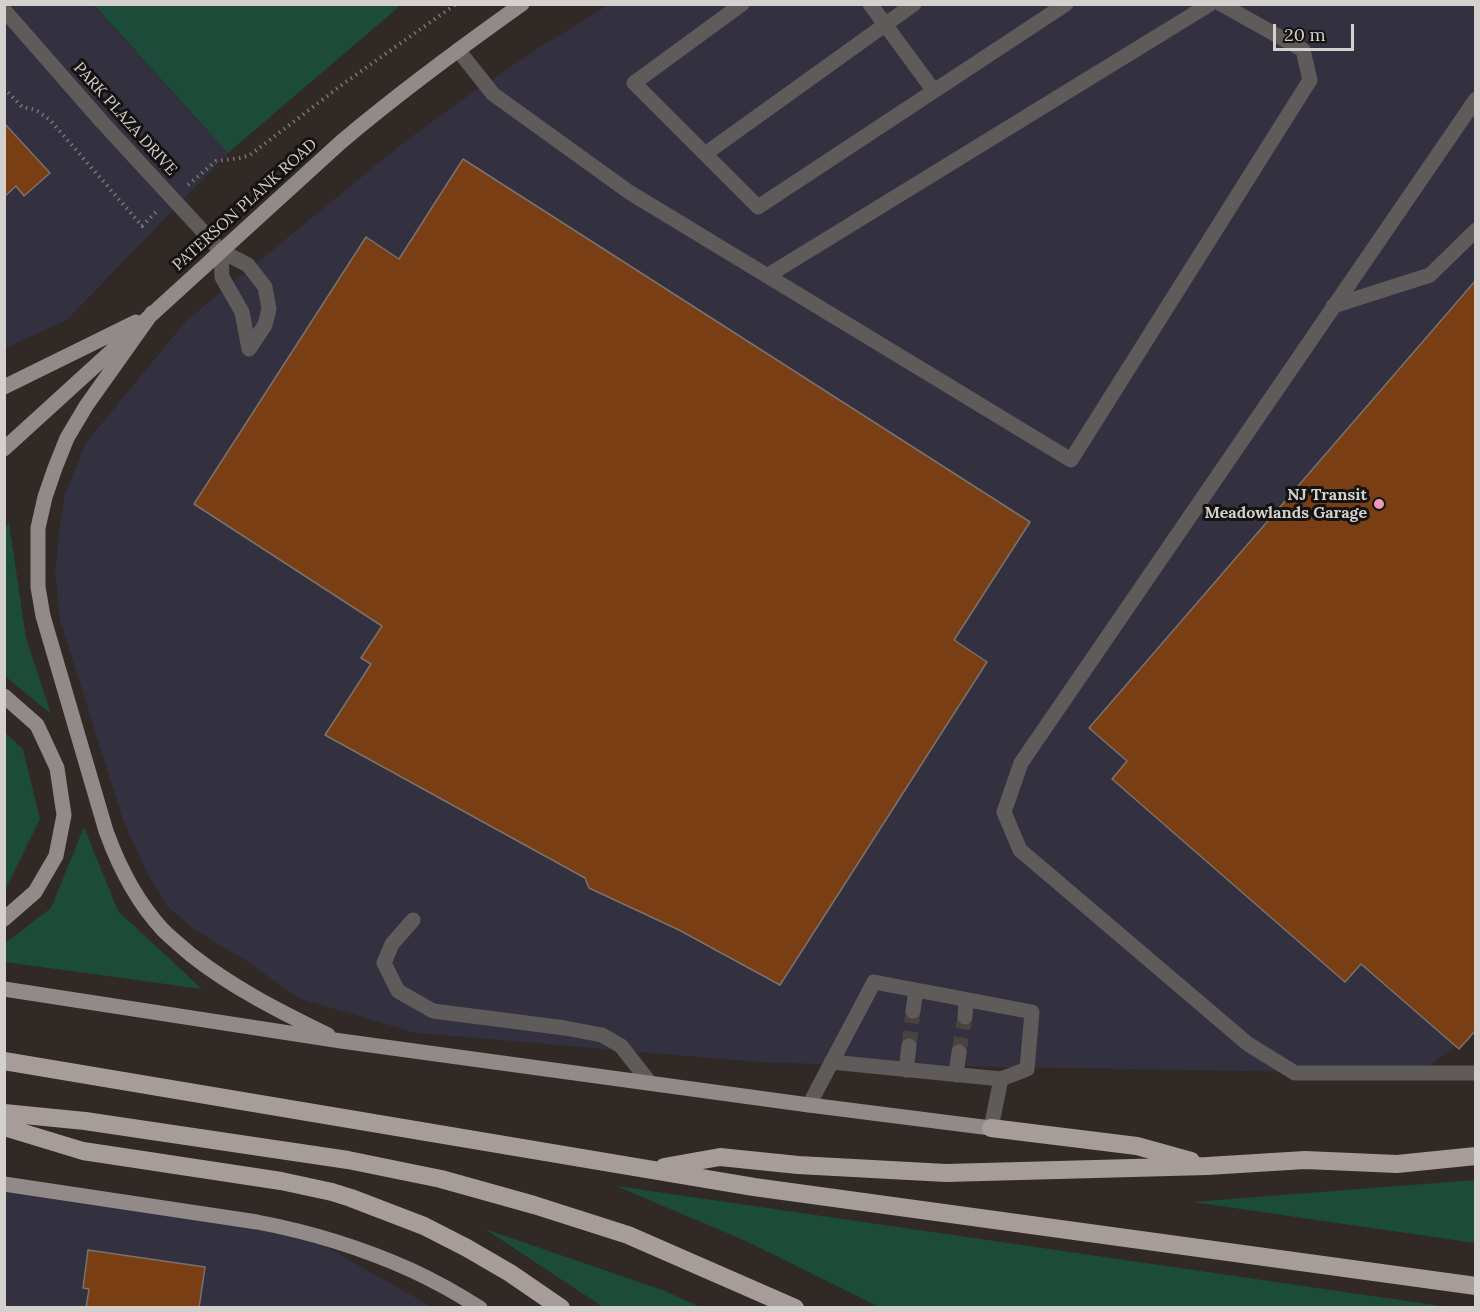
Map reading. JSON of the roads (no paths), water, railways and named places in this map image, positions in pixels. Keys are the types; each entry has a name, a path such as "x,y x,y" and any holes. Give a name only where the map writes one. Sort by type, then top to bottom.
{"highway":[{"path":"4,1061 766,1188 1476,1286"},
{"path":"4,1113 85,1120 348,1160 441,1179 628,1235 795,1308"},
{"path":"4,1126 83,1150 281,1181 351,1198 414,1222 467,1248 503,1268 561,1308"},
{"path":"991,1128 1137,1146 1207,1166"},
{"path":"651,1169 720,1157 798,1165 946,1173 1207,1166 1305,1160 1397,1164 1476,1156"}],"main road":[{"name":"PATERSON PLANK ROAD","path":"4,449 366,121 522,4"},
{"path":"4,387 152,313"},
{"path":"152,313 86,406 67,438 51,478 38,528 38,587 43,616 106,831 129,884 146,909 163,930 207,968 262,1002 341,1041"},
{"path":"4,696 37,725 57,768 64,815 56,856 36,892 4,919"},
{"path":"4,989 341,1041 991,1128"},
{"path":"4,1185 258,1222 296,1230 412,1270 480,1308"}],"street":[{"path":"742,4 634,83 758,207 1065,4"},
{"path":"870,4 934,91"},
{"path":"705,154 914,4"},
{"path":"768,276 1210,4"},
{"path":"458,50 493,94 629,192 1071,460 1310,80 1303,50 1221,4"},
{"name":"PARK PLAZA DRIVE","path":"4,10 221,251 248,265 265,287 268,309 265,325 249,349 242,312 222,277 221,251"},
{"path":"1476,99 1021,763 1004,812 1020,850 1248,1044 1295,1072 1476,1073"},
{"path":"1333,306 1430,275 1476,230"},
{"path":"413,920 392,944 384,963 398,990 433,1011 602,1035 621,1046 650,1083"},
{"path":"809,1105 831,1062 874,982 1032,1012 1027,1069 1001,1080 831,1062"},
{"path":"913,1011 916,990"},
{"path":"964,1017 966,1000"},
{"path":"906,1070 909,1046"},
{"path":"956,1075 959,1052"},
{"path":"991,1128 1001,1080"}],"tunnel":[{"path":"909,1046 913,1011"},
{"path":"959,1052 965,1017"}],"place":[{"name":"NJ Transit Meadowlands Garage","path":"1379,504"}]}
